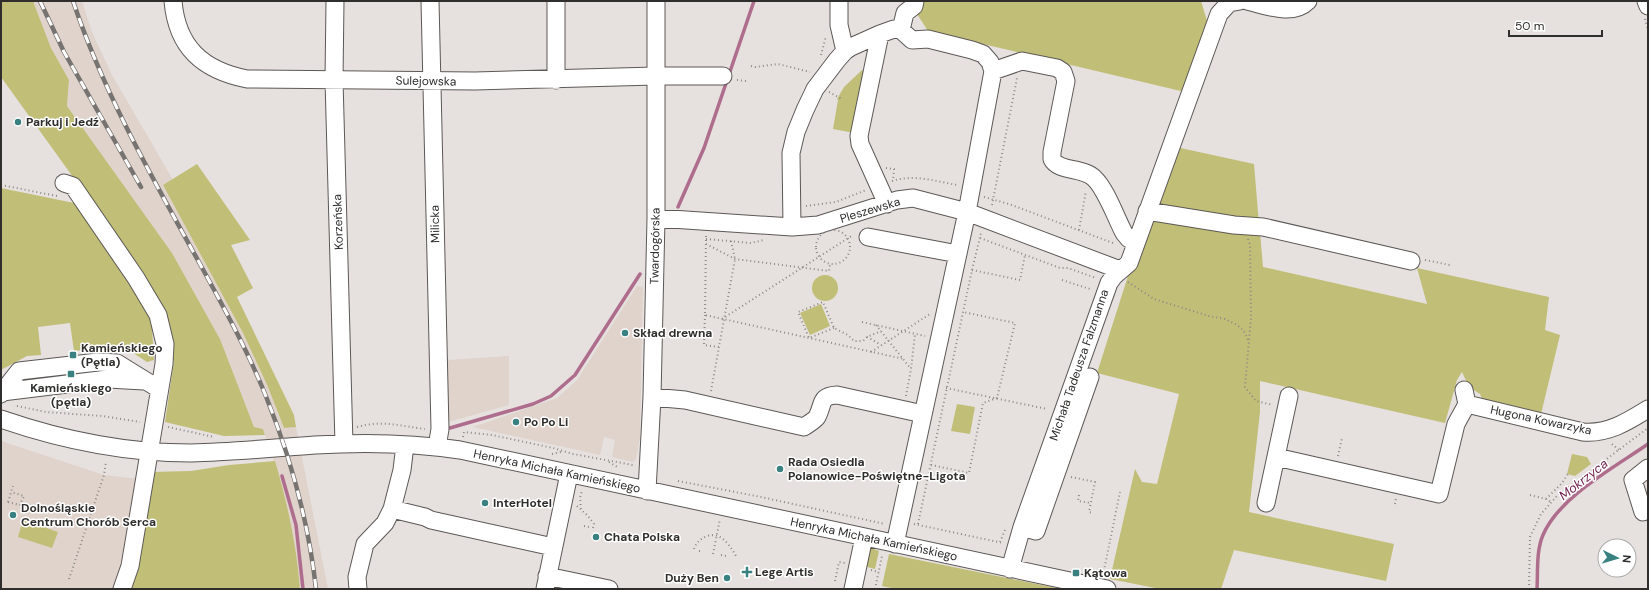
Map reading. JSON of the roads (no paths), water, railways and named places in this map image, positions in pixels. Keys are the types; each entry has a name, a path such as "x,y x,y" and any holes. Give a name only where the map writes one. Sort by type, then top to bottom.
{"street":[{"name":"Sulejowska","path":"173,1 179,31 186,44 207,65 221,72 247,79 432,82 556,80 655,76 729,78"},
{"name":"Korzeńska","path":"335,1 334,80 344,444"},
{"name":"Milicka","path":"430,1 440,429 437,447"},
{"path":"556,1 556,80"},
{"name":"Twardogórska","path":"647,491 652,397 656,218 656,1"},
{"path":"839,1 839,25 845,51"},
{"path":"901,30 905,13 914,6 915,1"},
{"name":"Michała Tadeusza Falzmanna","path":"1010,569 1022,527 1118,278 1129,263 1219,14 1229,3 1240,1"},
{"path":"1254,2 1284,9 1297,8 1308,1"},
{"path":"1646,1 1648,6"},
{"path":"792,227 791,153 796,132 815,89 845,51 894,29 901,30 912,40 928,39 959,46 983,54 990,62 993,71 968,212 924,414 889,547"},
{"path":"880,34 860,136 860,144 887,204"},
{"path":"993,71 1022,61 1057,68 1063,72 1066,81 1052,152 1052,159 1058,166 1086,172 1101,186 1124,233 1135,246"},
{"path":"61,190 73,186 136,278 158,315 165,344 164,364 130,566 122,589"},
{"name":"Pleszewska","path":"656,218 792,227 818,225 887,204 913,198 968,212 1118,278"},
{"path":"1147,211 1263,227 1411,261"},
{"path":"868,237 958,254"},
{"path":"5,397 20,371 98,362 116,362 144,381 159,389"},
{"path":"1022,527 1036,531 1090,377"},
{"path":"652,397 674,398 804,427 816,418 824,398 829,395 837,395 903,408 924,414"},
{"name":"Hugona Kowarzyka","path":"1276,457 1438,494 1456,424 1466,397 1583,432 1595,433 1616,427 1648,409"},
{"path":"1266,503 1288,402"},
{"name":"Henryka Michała Kamieńskiego","path":"1,419 31,429 98,445 149,451 190,453 234,452 344,444 405,445 460,450 864,537 889,547 1010,569 1107,589"},
{"path":"358,589 357,577 364,544 385,523 392,509 402,470 405,445"},
{"path":"1642,512 1633,480 1648,468"},
{"path":"569,474 546,583 609,589"},
{"path":"392,509 425,517 431,520 554,547"},
{"path":"854,589 864,537"}],"waterway":[{"path":"678,207 704,148 754,1"},
{"path":"450,428 533,404 551,396 575,375 640,274"},
{"name":"Mokrzyca","path":"1537,589 1539,548 1543,535 1551,521 1562,508 1589,484 1648,444"},
{"path":"282,476 296,525 303,589"}],"railway":[{"path":"40,1 64,52 141,187"},
{"path":"73,1 85,36 130,136 227,314 260,382 284,445 298,492 309,541 316,589"}],"place":[{"name":"Parkuj i Jedź","path":"18,122"},
{"name":"Skład drewna","path":"625,333"},
{"name":"Kamieńskiego (Pętla)","path":"73,355"},
{"name":"Kamieńskiego (pętla)","path":"71,374"},
{"name":"Po Po Li","path":"516,422"},
{"name":"Rada Osiedla Polanowice-Poświętne-Ligota","path":"780,469"},
{"name":"InterHotel","path":"485,503"},
{"name":"Dolnośląskie Centrum Chorób Serca","path":"13,515"},
{"name":"Chata Polska","path":"596,537"},
{"name":"Lege Artis","path":"747,572"},
{"name":"Kątowa","path":"1076,573"},
{"name":"Duży Ben","path":"727,578"}]}
